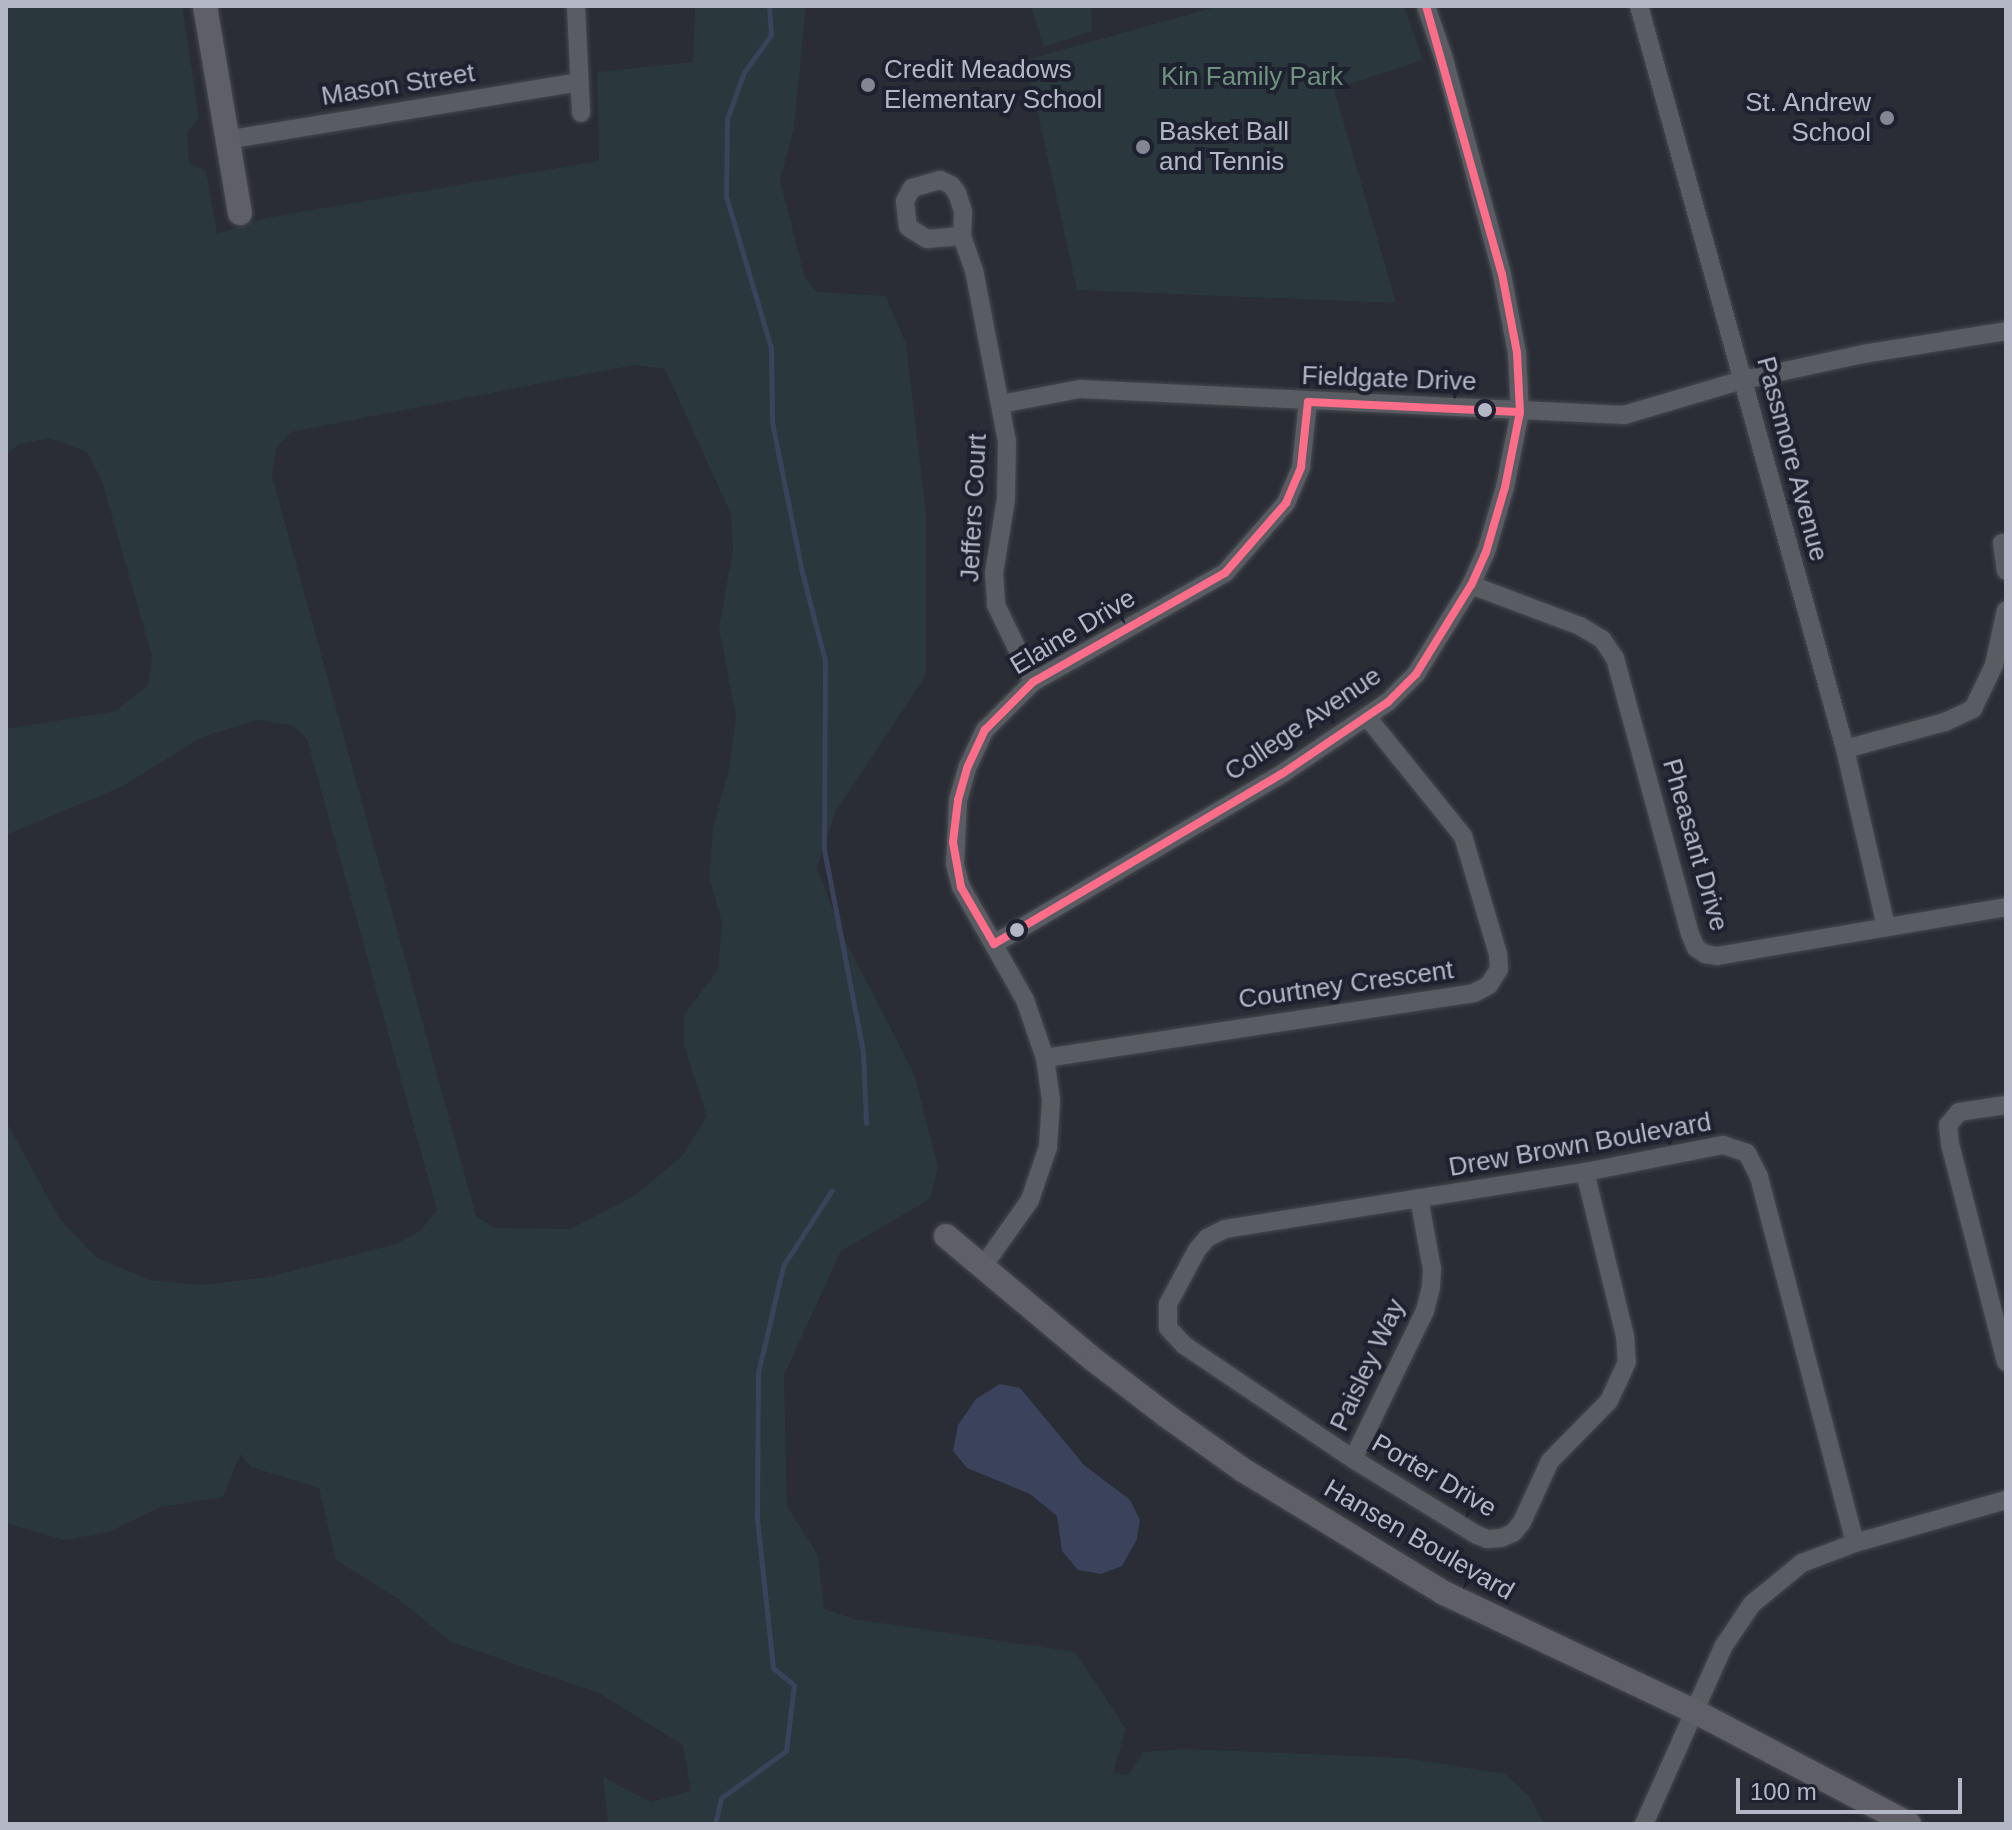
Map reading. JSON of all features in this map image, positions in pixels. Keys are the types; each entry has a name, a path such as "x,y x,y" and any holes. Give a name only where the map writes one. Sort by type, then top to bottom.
{"street":[{"path":"205,6 240,213"},
{"path":"576,6 581,113"},
{"name":"College Avenue","path":"994,944 1283,773 1367,717 1416,674 1471,585 1486,552 1505,487 1520,412 1517,353 1502,274 1443,56 1426,6"},
{"name":"Passmore Avenue","path":"1639,6 1845,749 1886,927"},
{"name":"Mason Street","path":"226,140 579,82"},
{"name":"Jeffers Court","path":"962,236 974,270 1001,404 1008,461 994,573 996,605 1033,682"},
{"name":"Fieldgate Drive","path":"1001,404 1080,389 1624,415 1743,380 1863,354 2006,331"},
{"name":"Elaine Drive","path":"994,944 961,887 955,864 958,800 968,766 985,730 1033,682 1225,573 1286,503 1301,467 1308,402"},
{"path":"2002,543 2006,571"},
{"name":"Pheasant Drive","path":"1471,585 1580,626 1602,639 1615,658 1696,948 1705,954 1717,956 2006,907"},
{"path":"1845,749 1945,722 1973,709 1994,665 2006,610"},
{"name":"Courtney Crescent","path":"1045,1058 1474,993 1489,985 1499,969 1498,954 1463,836 1367,717"},
{"path":"984,1265 1030,1200 1048,1147 1051,1100 1045,1058 1025,1000 994,944"},
{"path":"2006,1105 1959,1112 1948,1125 1950,1144 2006,1362"},
{"name":"Drew Brown Boulevard","path":"1167,1318 1168,1304 1197,1250 1207,1238 1225,1229 1585,1172 1723,1145 1747,1153 1759,1177 1855,1543"},
{"name":"Porter Drive","path":"1167,1318 1172,1336 1353,1459 1487,1539 1513,1533 1522,1522 1550,1461 1609,1401 1627,1362 1625,1336 1585,1172"},
{"name":"Paisley Way","path":"1353,1459 1425,1311 1432,1269 1419,1198"},
{"name":"Hansen Boulevard","path":"946,1236 1094,1360 1243,1470 1444,1593 1694,1711 1909,1824"},
{"path":"1644,1824 1723,1647 1752,1604 1802,1563 1855,1543 2006,1500"}],"green space":[{"path":"6,6 182,6 199,118 187,133 189,163 206,171 217,234 266,218 599,161 597,72 693,62 695,6 806,6 794,127 780,180 805,278 817,292 886,296 906,344 926,513 926,675 836,811 817,868 843,936 914,1074 938,1167 930,1199 841,1251 784,1375 787,1506 818,1555 824,1609 854,1619 1075,1652 1126,1729 1113,1773 1128,1775 1143,1752 1184,1749 1405,1758 1505,1774 1529,1796 1544,1824 608,1824 603,1777 651,1802 691,1791 683,1745 599,1693 451,1642 397,1598 336,1560 319,1488 251,1467 240,1454 223,1497 161,1507 109,1532 64,1540 6,1523 6,1121 59,1218 96,1257 149,1280 201,1285 268,1277 396,1244 420,1231 437,1210 307,739 294,726 258,720 202,737 121,787 6,835 6,729 116,711 148,685 152,656 102,481 87,452 50,438 19,444 6,456","holes":["634,365 665,369 731,514 733,550 719,628 736,717 729,768 713,828 709,876 722,923 718,970 684,1015 684,1045 707,1116 682,1156 634,1196 570,1229 495,1228 476,1216 272,476 276,448 291,432"]},
{"path":"1031,6 1091,6 1092,31 1044,47"},
{"name":"Kin Family Park","path":"1219,6 1404,6 1423,60 1334,89 1396,303 1077,290 1026,60"}],"water":[{"path":"1000,1384 1020,1388 1084,1465 1130,1500 1140,1520 1137,1539 1122,1566 1101,1574 1078,1570 1062,1551 1057,1516 1030,1494 967,1468 953,1451 958,1425 976,1399"}],"waterway":[{"path":"769,6 771,35 744,72 727,119 726,196 771,348 772,422 802,572 825,660 824,849 863,1052 866,1123"},
{"path":"715,1824 721,1798 786,1751 794,1685 773,1668 757,1519 758,1373 783,1266 832,1190"}],"transit line":[{"path":"1426,6 1502,274 1517,353 1520,412"},
{"path":"1308,402 1520,412 1505,487 1486,552 1471,585 1416,674 1388,702 1283,773 994,944 961,887 953,842 958,800 968,766 985,730 1033,682 1225,573 1286,503 1301,467 1308,402"}],"place":[{"name":"Credit Meadows Elementary School","path":"868,85"},
{"name":"St. Andrew School","path":"1887,118"},
{"name":"Basket Ball and Tennis","path":"1143,147"}]}
